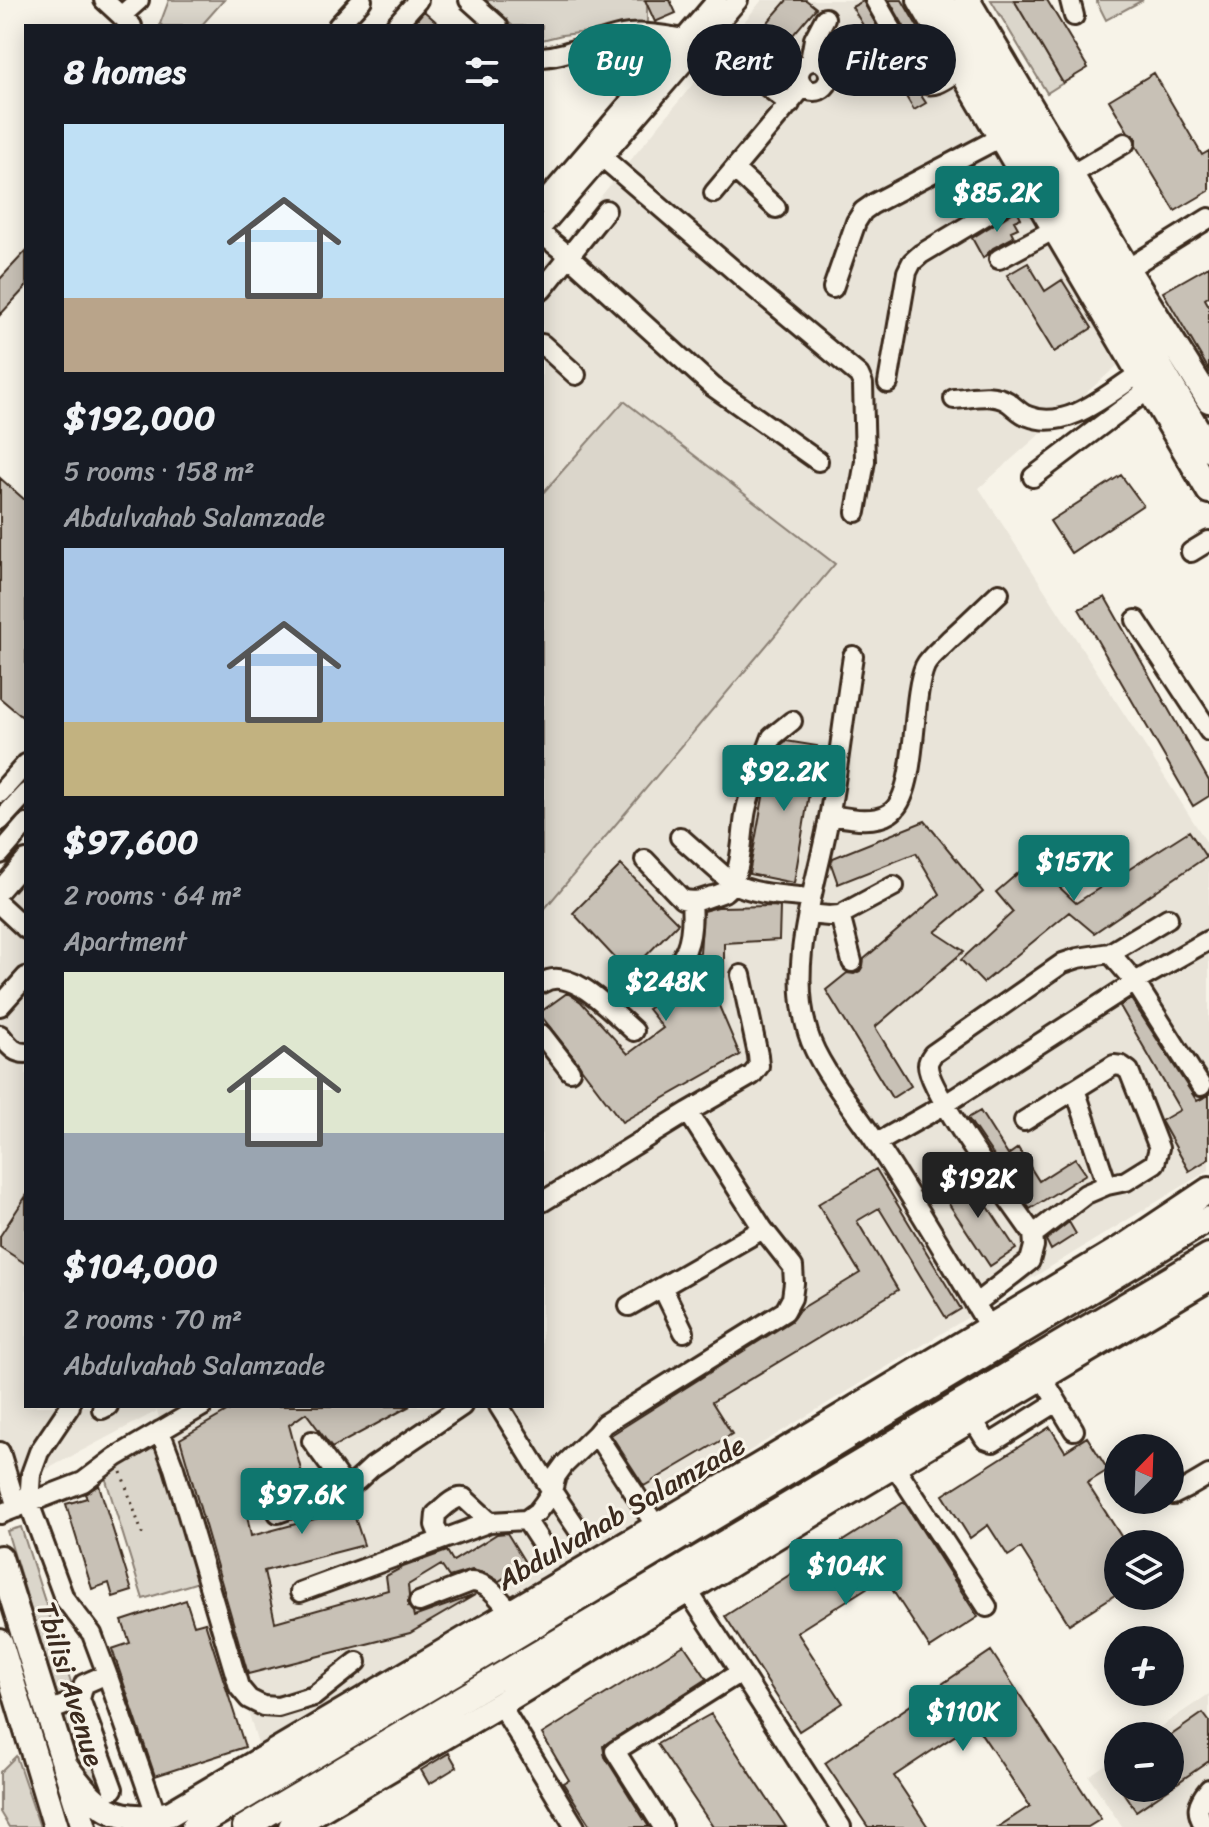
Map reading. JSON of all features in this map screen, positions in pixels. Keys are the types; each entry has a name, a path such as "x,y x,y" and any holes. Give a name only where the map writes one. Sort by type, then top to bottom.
{"main road":[{"path":"920,0 1209,491"},
{"path":"941,0 1209,449"},
{"path":"967,0 1209,400"},
{"name":"Abdulvahab Salamzade","path":"168,1822 202,1795 957,1347 1128,1244 1209,1190"},
{"name":"Abdulvahab Salamzade","path":"194,1827 1209,1219"},
{"path":"301,1825 894,1465 1111,1315 1209,1256"},
{"path":"245,1827 487,1683 973,1411 1042,1377 1209,1278"},
{"path":"1047,1292 1095,1288"},
{"path":"1085,1351 1111,1315"},
{"path":"934,1385 957,1347"},
{"name":"Tbilisi Avenue","path":"0,1558 84,1827"},
{"name":"Tbilisi Avenue","path":"2,1656 55,1825"},
{"path":"64,1764 94,1802 109,1811 140,1820 168,1822"}],"street":[{"path":"104,0 127,21 139,0"},
{"path":"340,24 362,0"},
{"path":"397,24 418,0"},
{"path":"469,0 496,24"},
{"path":"718,24 738,0"},
{"path":"875,0 922,82 933,85 961,69"},
{"path":"545,199 685,39 713,1"},
{"path":"810,61 814,39 825,18"},
{"path":"544,57 558,56 623,35 685,39"},
{"path":"544,225 687,60"},
{"path":"810,61 825,65 829,72 825,87 818,91 803,87 799,80 803,65 810,61"},
{"path":"714,193 803,87"},
{"path":"780,96 790,104"},
{"path":"833,288 856,222 863,211 1001,137"},
{"path":"1071,175 1125,143"},
{"path":"602,157 859,375 863,384 865,461 856,512"},
{"path":"735,170 776,208"},
{"path":"888,383 907,272 912,262 1031,188"},
{"path":"544,288 606,210"},
{"path":"1127,269 1209,218"},
{"path":"999,259 1055,229"},
{"path":"544,236 712,386 818,461"},
{"path":"544,346 576,375"},
{"path":"954,399 992,396 1007,401 1026,416 1044,421 1084,410 1144,381"},
{"path":"1033,477 1144,381"},
{"path":"1191,552 1209,541"},
{"path":"830,815 872,820 890,813 900,801 911,765 916,709 927,662 999,593"},
{"path":"1136,620 1209,731"},
{"path":"853,656 830,815 809,906 800,971 808,1033 820,1059 877,1143 989,1327"},
{"path":"645,860 682,899 691,902 723,893 732,883 737,869 749,796 772,737 792,721"},
{"path":"0,793 24,766"},
{"path":"0,821 24,795"},
{"path":"0,854 6,834 24,825"},
{"path":"680,837 732,883 809,906 829,916 840,915 894,886"},
{"path":"0,890 24,862"},
{"path":"656,984 669,975 688,946 692,928 691,902"},
{"path":"0,905 24,927"},
{"path":"840,915 852,962"},
{"path":"975,1304 1030,1261 1034,1246 1033,1232 944,1105 928,1070 928,1063 933,1054 1063,963 1110,953 1168,918"},
{"path":"877,1143 944,1105 1135,982 1209,940"},
{"path":"1110,953 1135,982 1201,1086"},
{"path":"544,1201 752,1075 759,1066 758,1055 741,975"},
{"path":"544,982 555,977 575,982 634,1031"},
{"path":"0,1006 24,979"},
{"path":"0,1035 12,1050 24,1053"},
{"path":"544,1038 570,1071"},
{"path":"1024,1121 1114,1065 1122,1066 1129,1071 1159,1148 1155,1163 1126,1181 1086,1194 1033,1232"},
{"path":"1075,1089 1107,1185"},
{"path":"300,1592 490,1522 526,1520 537,1512 552,1491 556,1476 564,1465 611,1417 785,1311 792,1298 793,1267 763,1229 688,1112"},
{"path":"629,1306 763,1229"},
{"path":"662,1287 684,1332"},
{"path":"1042,1377 1074,1430"},
{"path":"973,1411 985,1439 993,1442 1057,1402"},
{"path":"16,1508 39,1452 69,1408"},
{"path":"278,1513 346,1488 459,1408"},
{"path":"500,1408 579,1531"},
{"path":"16,1508 83,1482 116,1457 160,1431 180,1412"},
{"path":"160,1431 174,1468 239,1687 249,1699 263,1706 278,1707 314,1696 357,1662"},
{"path":"596,1434 656,1526"},
{"path":"312,1441 346,1488"},
{"path":"0,1452 16,1508 64,1598 92,1634 168,1822"},
{"path":"894,1465 987,1607"},
{"path":"1184,1489 1209,1475"},
{"path":"441,1540 435,1525 436,1514 460,1497 490,1522"},
{"path":"526,1520 547,1552"},
{"path":"419,1602 471,1582 479,1582 487,1586 511,1612"},
{"path":"688,1591 841,1827"},
{"path":"663,1827 615,1751 739,1673"},
{"path":"107,1674 84,1684 80,1699 113,1789"},
{"path":"49,1711 80,1699"},
{"path":"500,1704 575,1827"},
{"path":"1197,1824 1200,1799 1209,1789"}],"path":[{"path":"116,1457 143,1536"}],"shaded area":[{"path":"169,0 224,0 203,24 160,24"},
{"path":"481,0 647,0 647,24 568,24 568,34 544,40 544,24 511,24"},
{"path":"762,0 908,0 922,24 818,24 818,96 956,96 956,81 1118,365 979,488 1209,846 1209,1170 260,1750 157,1411 0,1494 0,902 24,871 24,1408 544,1408 544,910 835,564 624,401 544,492 544,266 687,91 687,96 802,96 802,24 742,24"},
{"path":"991,0 1014,0 1063,83 1047,93"},
{"path":"1096,0 1143,0 1106,20"},
{"path":"624,401 835,564 544,910 544,492"},
{"path":"160,1435 205,1580 143,1599 102,1467"},
{"path":"21,1527 74,1692 58,1698 7,1531"},
{"path":"1209,1694 1209,1827 1122,1827 1106,1802 1184,1802 1184,1722 1168,1722"},
{"path":"79,1714 101,1776 93,1786 80,1768 64,1717"},
{"path":"16,1756 40,1827 9,1827 0,1812 0,1772"},
{"path":"1104,1766 1104,1799 1089,1776"}],"building":[{"path":"645,0 670,0 676,13 655,22"},
{"path":"787,0 806,0 816,8 802,24 766,24"},
{"path":"889,0 902,0 916,24 903,24"},
{"path":"1014,0 1047,0 1088,68 1063,83"},
{"path":"863,1 876,24 862,24 852,7"},
{"path":"424,11 439,24 413,24"},
{"path":"1154,73 1202,155 1209,151 1209,191 1175,211 1136,146 1136,138 1128,132 1109,100"},
{"path":"906,96 921,96 926,103 914,110"},
{"path":"1017,210 1021,218 1014,221 1018,228 1011,231 1014,237 993,248 983,258 972,238"},
{"path":"24,253 24,289 0,315 0,279"},
{"path":"1028,263 1045,291 1062,280 1092,328 1054,352 1007,275"},
{"path":"1209,266 1209,296 1205,299 1209,306 1209,370 1163,292"},
{"path":"1121,475 1143,505 1071,553 1050,521"},
{"path":"0,478 24,499 24,718 0,698"},
{"path":"1105,597 1209,781 1209,796 1193,806 1079,609"},
{"path":"786,741 817,746 794,883 749,874 764,792 782,744"},
{"path":"925,821 983,892 935,932 964,951 875,1027 911,1086 892,1098 826,990 847,973 860,971 864,959 940,894 916,853 838,884 831,864 833,858"},
{"path":"1189,831 1206,857 1094,933 1069,912 983,983 961,960 1013,912 996,892 1032,861 1076,903"},
{"path":"621,865 678,923 629,973 573,913"},
{"path":"718,907 780,907 779,940 724,943 724,977 708,980 740,1055 622,1122 544,1020 544,1010 567,993 581,1002 628,1054 663,1028 648,1009 686,985 686,973 697,953 700,953 703,911"},
{"path":"1131,999 1197,1101 1209,1095 1209,1159 1189,1171 1161,1121 1180,1110 1120,1006"},
{"path":"980,1111 1008,1155 1018,1148 1039,1181 1075,1158 1086,1174 1030,1209 968,1118"},
{"path":"876,1169 961,1309 946,1318 879,1208 857,1221 898,1290 712,1402 732,1434 644,1486 611,1435 791,1321 799,1310 860,1273 818,1204"},
{"path":"967,1175 1016,1249 990,1266 941,1192"},
{"path":"24,1199 24,1263 0,1247 0,1236"},
{"path":"1069,1222 1076,1234 1051,1250 1046,1240"},
{"path":"234,1408 406,1408 332,1448 306,1413 289,1425 305,1485 244,1499 251,1536 352,1509 364,1545 264,1571 275,1622 388,1590 386,1576 403,1567 447,1551 453,1561 497,1534 507,1533 526,1564 499,1581 472,1570 449,1577 441,1565 408,1585 408,1606 414,1617 475,1595 410,1633 248,1674 180,1439"},
{"path":"1050,1427 1065,1451 1087,1437 1104,1464 1104,1472 1087,1483 1117,1530 1104,1530 1104,1602 1069,1624 1021,1548 1008,1556 988,1525 970,1538 943,1495"},
{"path":"99,1485 132,1591 113,1597 109,1583 92,1589 66,1504 87,1498 85,1494"},
{"path":"904,1502 978,1617 930,1648 884,1577 797,1632 843,1703 799,1731 725,1616"},
{"path":"186,1600 194,1625 205,1622 245,1747 155,1776 112,1649 130,1643 122,1621"},
{"path":"684,1645 707,1679 603,1746 605,1757 649,1827 591,1827 563,1783 569,1780 542,1734"},
{"path":"991,1651 1101,1819 1088,1827 998,1827 1030,1806 974,1723 894,1776 928,1827 868,1827 825,1763"},
{"path":"1203,1713 1209,1721 1209,1761 1184,1778 1184,1726"},
{"path":"711,1714 786,1827 713,1827 657,1744"},
{"path":"449,1753 457,1767 429,1784 421,1770"},
{"path":"1130,1802 1149,1802 1136,1811"}]}
